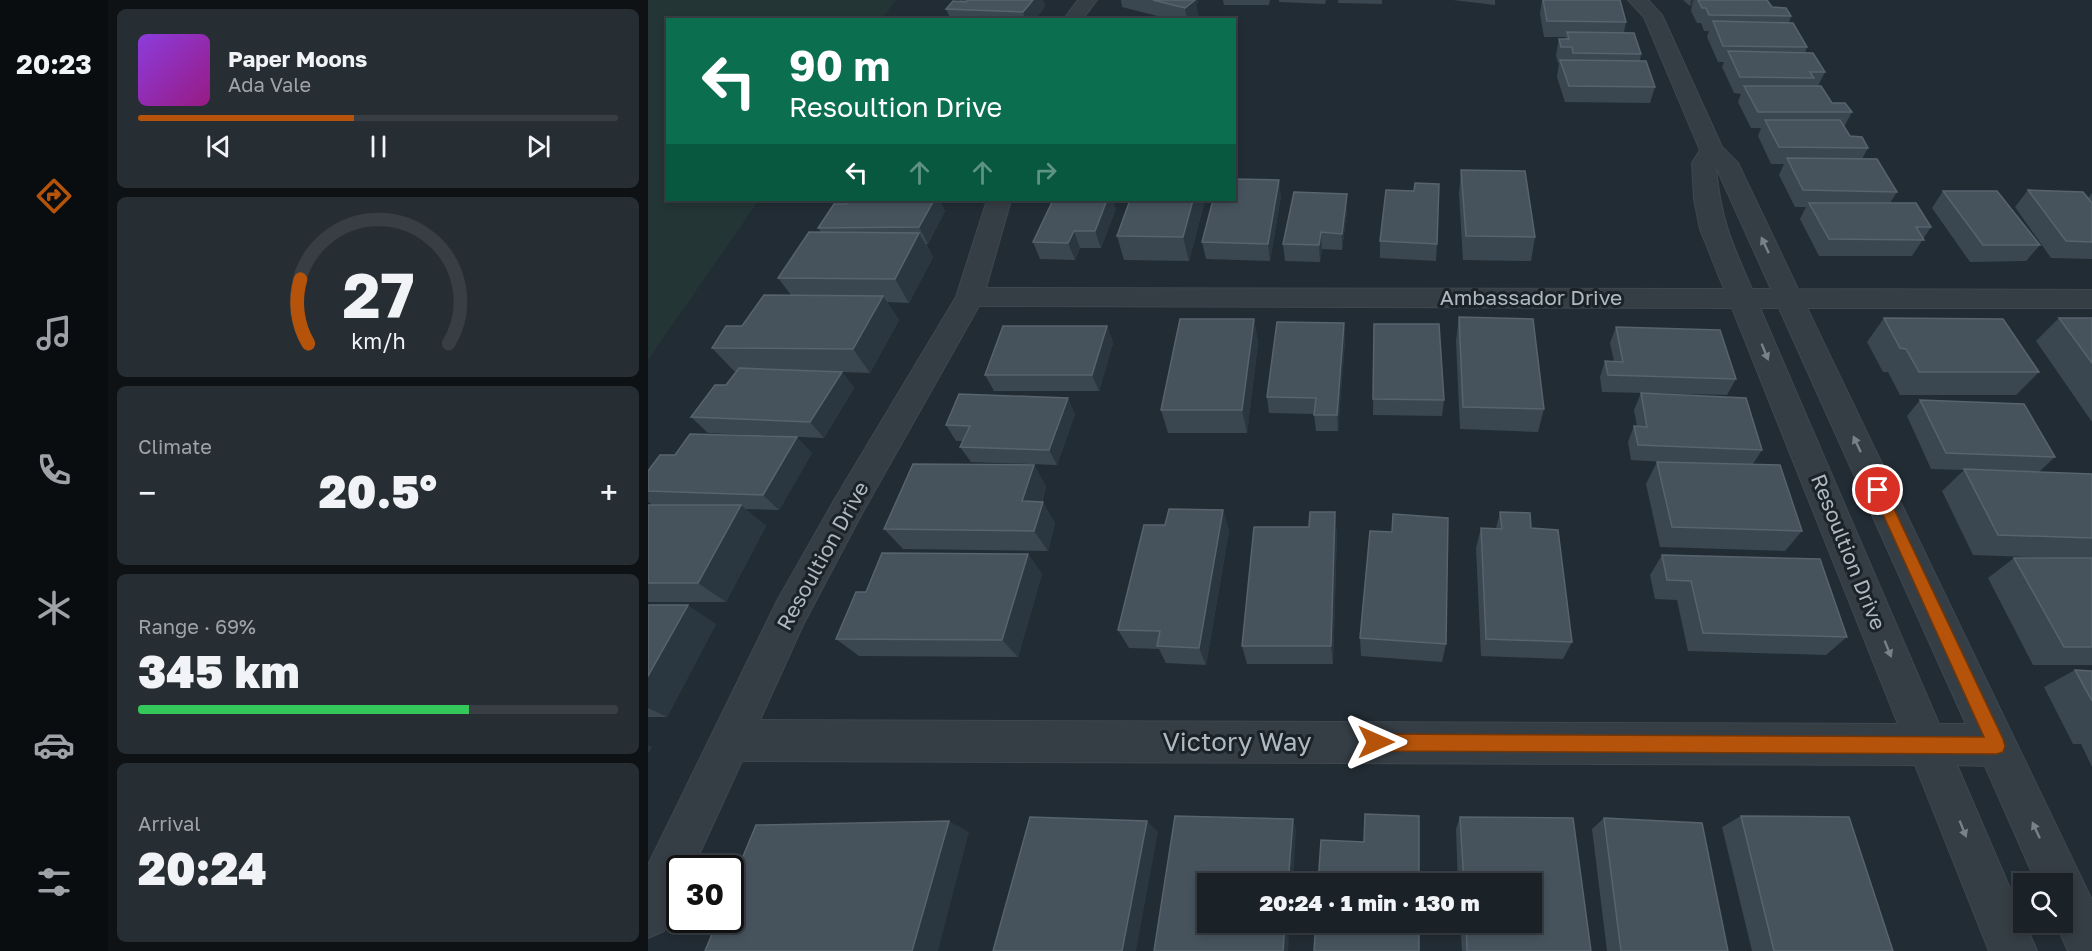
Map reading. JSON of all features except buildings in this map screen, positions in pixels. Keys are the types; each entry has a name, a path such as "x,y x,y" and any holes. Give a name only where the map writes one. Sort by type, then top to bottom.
{"street":[{"path":"1074,18 1088,0"},
{"path":"1636,0 1653,15 1713,150 1726,163 2056,873"},
{"name":"Resoultion Drive","path":"1713,150 1704,163 1708,212 1713,229 2013,951"},
{"name":"Resoultion Drive","path":"648,915 790,613 848,507 970,297 999,201"},
{"name":"Ambassador Drive","path":"970,297 2092,299"},
{"name":"Victory Way","path":"729,740 1997,746"},
{"path":"2073,909 2092,951"}],"shaded area":[{"path":"648,0 896,0 883,18 666,18 666,201 758,201 648,360"}],"route":[{"path":"1376,742 1997,746 1878,490"}]}
